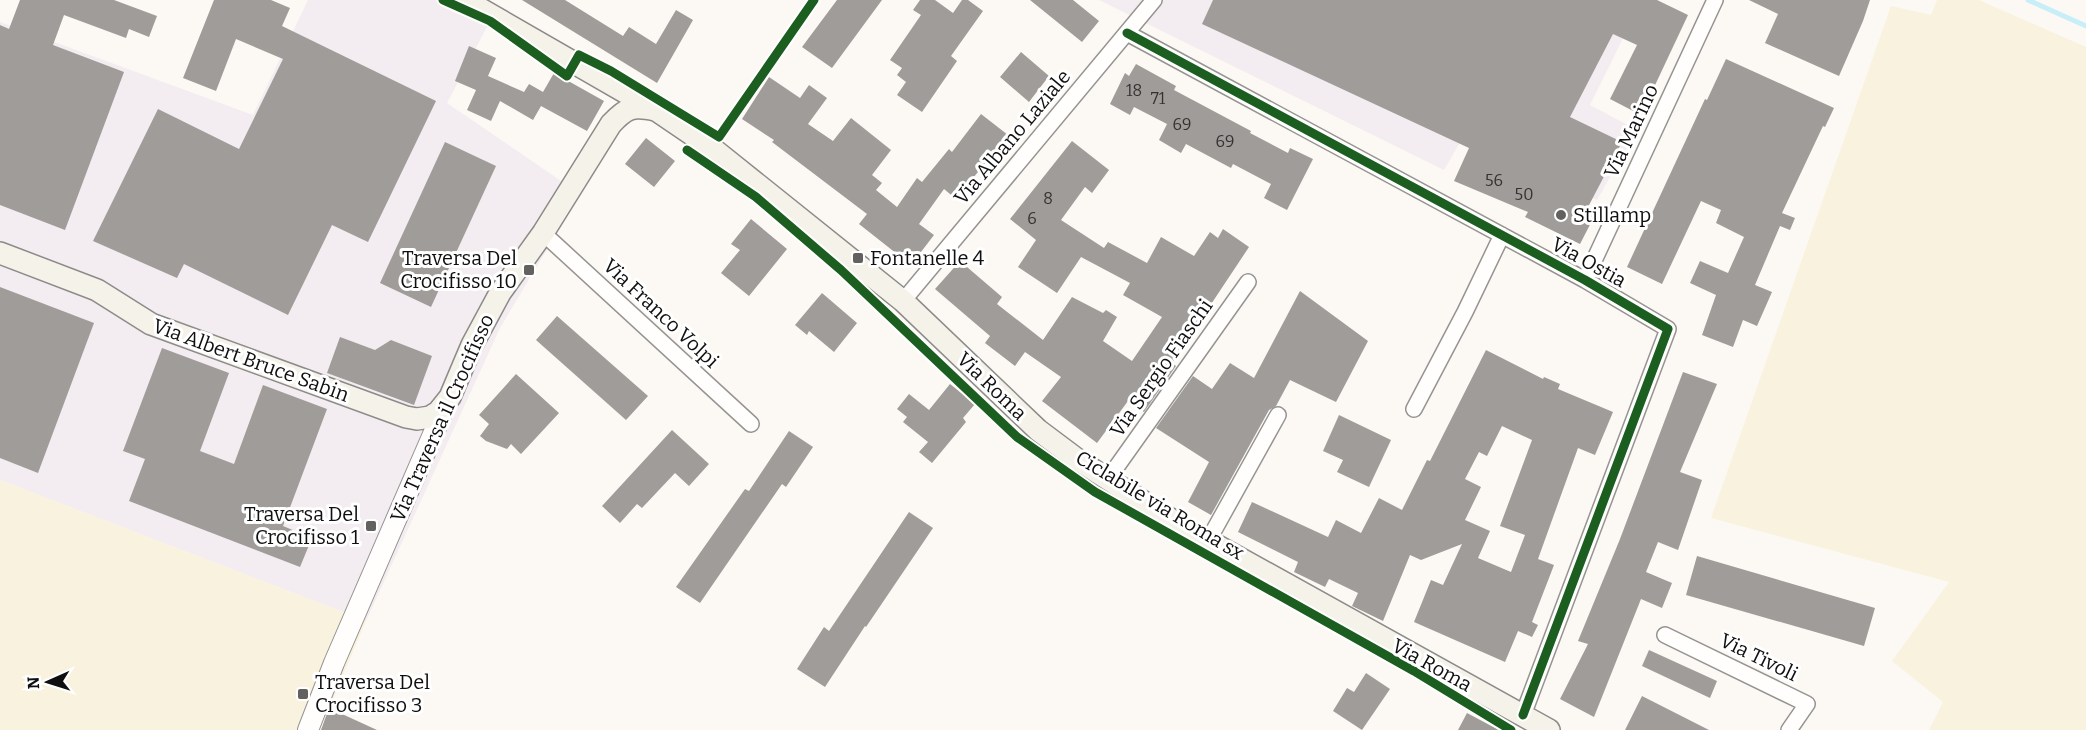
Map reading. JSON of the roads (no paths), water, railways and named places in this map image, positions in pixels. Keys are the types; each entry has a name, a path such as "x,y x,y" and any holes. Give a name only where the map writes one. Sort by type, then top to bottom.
{"main road":[{"name":"Via Roma","path":"465,0 656,110 712,148 903,301 1038,430 1078,460 1178,524 1549,730"},
{"path":"600,77 612,94 611,124"},
{"name":"Via Traversa il Crocifisso","path":"450,397 471,345 500,293 543,233 611,124 622,111 632,107 656,110"},
{"name":"Via Albert Bruce Sabin","path":"0,253 97,290 151,324 406,417 417,419 430,417 438,412 450,397"}],"street":[{"name":"Via Albano Laziale","path":"903,301 1154,0"},
{"name":"Via Marino","path":"1585,280 1715,0"},
{"name":"Via Ostia","path":"1127,33 1585,280 1668,328 1523,715"},
{"name":"Via Franco Volpi","path":"543,233 751,424"},
{"path":"1414,410 1502,235"},
{"name":"Via Sergio Fiaschi","path":"1108,479 1248,282"},
{"name":"Via Traversa il Crocifisso","path":"308,730 450,397"},
{"path":"1209,541 1278,415"},
{"path":"406,417 416,423 421,433 423,446 420,464"},
{"name":"Via Tivoli","path":"1665,635 1807,704 1789,730"}],"waterway":[{"path":"2028,0 2086,26"}],"place":[{"name":"Stillamp","path":"1561,215"},
{"name":"Fontanelle 4","path":"858,258"},
{"name":"Traversa Del Crocifisso 10","path":"529,270"},
{"name":"Traversa Del Crocifisso 1","path":"371,526"},
{"name":"Traversa Del Crocifisso 3","path":"303,694"}]}
